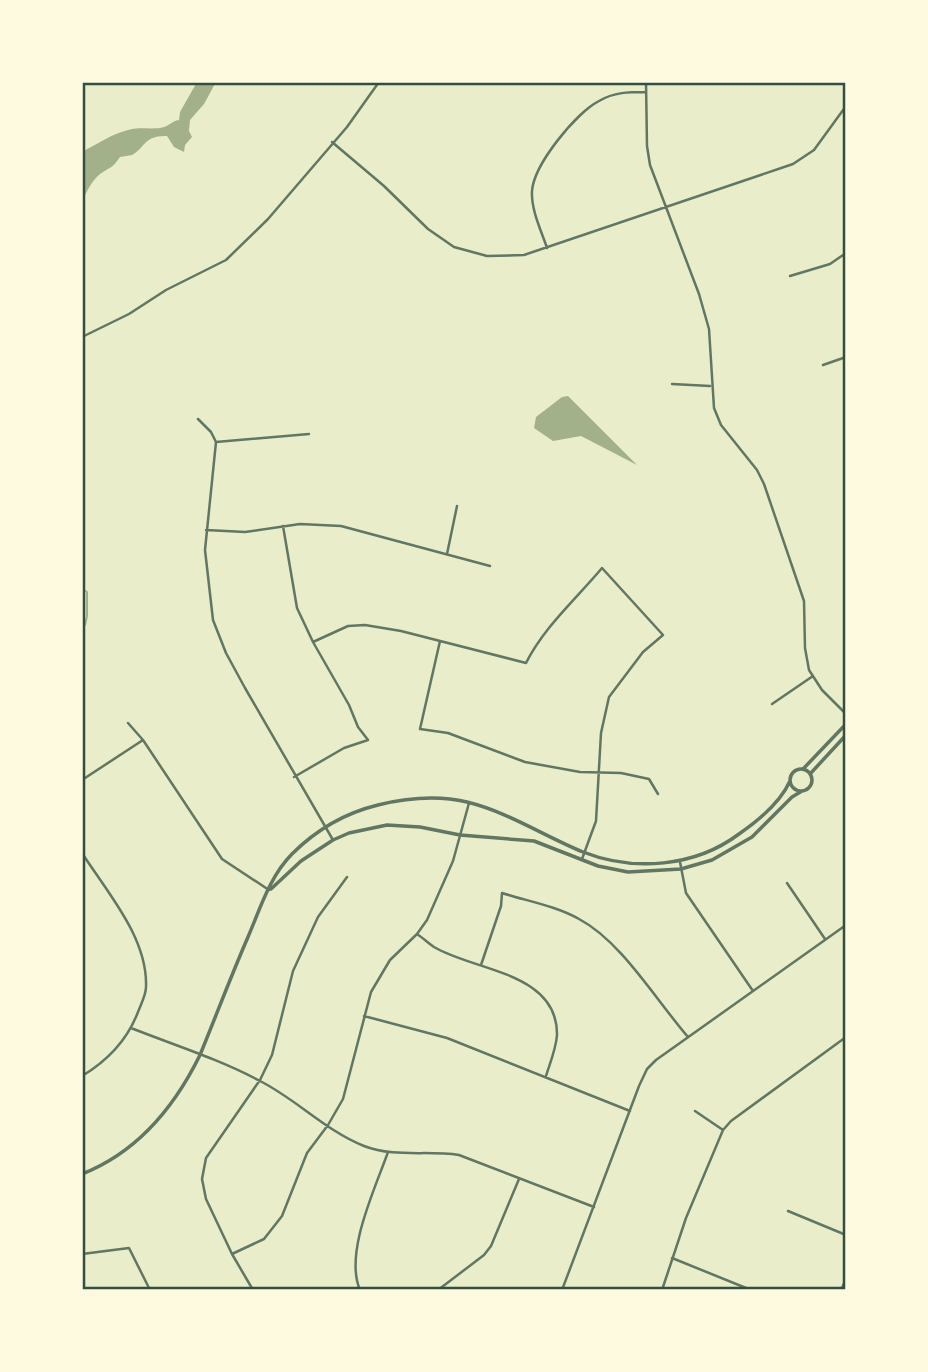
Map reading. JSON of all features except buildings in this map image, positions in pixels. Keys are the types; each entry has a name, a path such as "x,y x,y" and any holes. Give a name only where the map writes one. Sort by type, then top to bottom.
{"street":[{"path":"82,337 226,260 268,219 332,142 348,127 379,82"},
{"path":"646,82 650,165 709,329 714,408 722,425 757,470 793,565 804,601 809,670 846,714"},
{"path":"547,248 533,205 532,188 540,167 572,125 597,102 625,92 646,92"},
{"path":"332,142 384,186 428,229 454,247 487,256 503,257 524,255 547,248 793,164 814,150 846,106"},
{"path":"790,276 830,264 846,253"},
{"path":"822,365 846,357"},
{"path":"672,384 712,386"},
{"path":"198,419 211,432 216,442 205,550 213,620 226,653 294,777 333,840"},
{"path":"216,442 309,434"},
{"path":"447,554 457,506"},
{"path":"206,530 245,532 300,524 341,526 489,566"},
{"path":"283,526 297,608 358,727 368,740 344,748 294,777"},
{"path":"313,642 348,626 365,625 401,631 526,663 534,647 562,611 602,568 663,635 637,659 609,697 601,733 596,821 582,859"},
{"path":"440,641 420,729 448,733 525,762 564,770 649,779 658,794"},
{"path":"772,704 813,676"},
{"path":"128,723 143,740 222,859 269,891"},
{"path":"82,1174 124,1152 157,1122 188,1080 277,872 291,855 325,826 368,807 433,798 469,802 504,814 606,859 629,863 664,863 709,852 730,841 768,811 786,789 793,772 803,769 846,724"},
{"path":"269,891 301,860 333,840 349,833 387,825 534,841 598,866 628,873 681,869 712,860 743,843 811,784 810,774 846,735"},
{"path":"82,780 143,740"},
{"path":"803,769 810,774"},
{"path":"790,781 793,788 802,791"},
{"path":"232,1254 264,1239 282,1216 307,1153 328,1125 342,1099 371,992 390,960 417,934 427,920 453,861 469,802"},
{"path":"82,853 131,929 145,964 146,990 131,1028 116,1050 102,1064 82,1076"},
{"path":"679,860 686,893 752,991"},
{"path":"253,1290 232,1254 206,1199 202,1179 206,1158 260,1080 272,1055 293,971 318,917 347,877"},
{"path":"788,883 825,939"},
{"path":"481,965 501,906 502,893 578,918 602,934 615,947 688,1037"},
{"path":"562,1290 647,1069 846,925"},
{"path":"417,934 435,947 503,972 539,992 555,1016 557,1033 546,1076"},
{"path":"364,1016 447,1038 630,1111"},
{"path":"131,1028 260,1080 343,1136 366,1147 414,1155 459,1155 594,1208"},
{"path":"662,1290 723,1130 730,1121 846,1037"},
{"path":"695,1111 723,1130"},
{"path":"360,1290 355,1268 359,1239 388,1152"},
{"path":"438,1290 484,1255 491,1245 519,1179"},
{"path":"788,1211 846,1235"},
{"path":"82,1254 128,1248 150,1290"},
{"path":"672,1258 751,1290"},
{"path":"841,1290 846,1279"}],"shaded area":[{"path":"197,82 216,82 204,104 190,120 189,131 192,137 185,145 184,152 174,147 167,136 154,138 132,155 120,157 113,166 99,175 90,185 82,202 82,152 125,131 160,128 179,120 180,112"},
{"path":"568,396 637,465 581,436 553,441 534,428 536,417 562,397"}],"waterway":[{"path":"82,589 87,592 85,625"}]}
